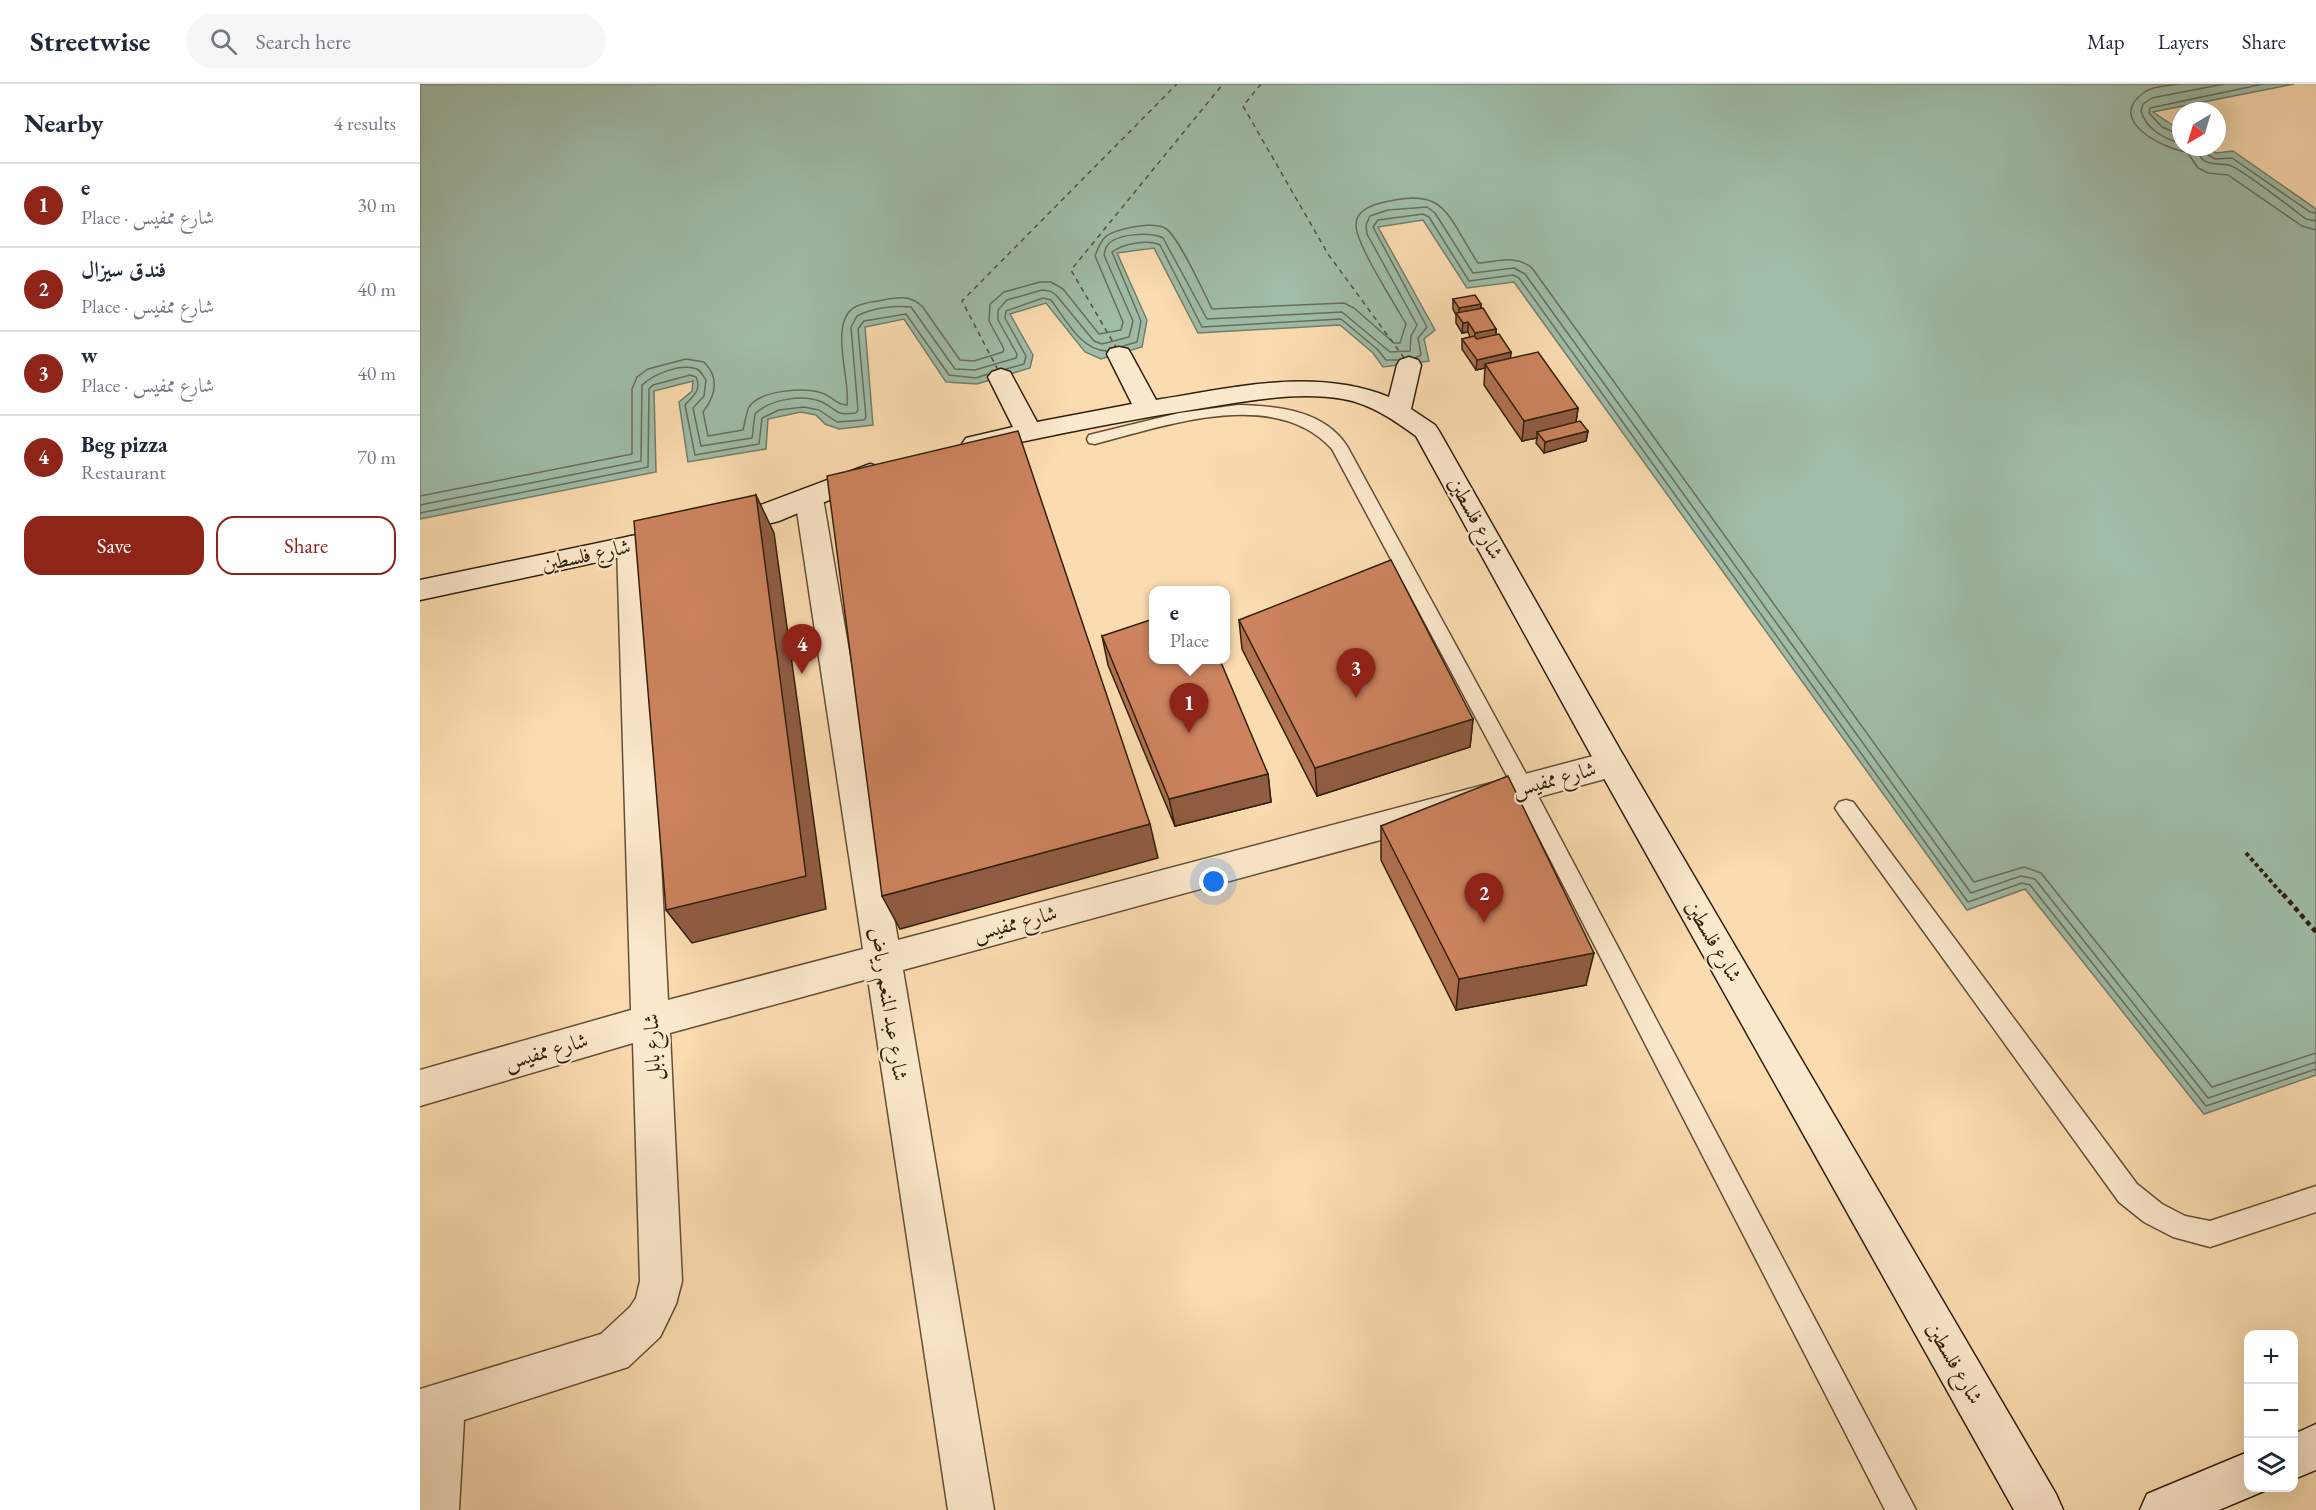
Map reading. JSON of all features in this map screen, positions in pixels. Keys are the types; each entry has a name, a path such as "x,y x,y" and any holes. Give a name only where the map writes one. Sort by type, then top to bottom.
{"street":[{"path":"1119,354 1151,416"},
{"path":"1398,410 1409,365"},
{"path":"1001,377 1029,432"},
{"name":"شارع فلسطين","path":"943,452 1029,432 1151,416 1277,390 1320,388 1361,395 1398,410 1426,431 1612,764 2040,1510"},
{"name":"شارع فلسطين","path":"420,590 738,523 902,463"},
{"name":"شارع عبد المنعم رياض","path":"808,498 971,1510"},
{"name":"شارع بابل","path":"436,1510 431,1408 613,1352 633,1338 647,1320 658,1300 661,1281 652,1021 631,546"},
{"name":"شارع ممفيس","path":"420,1088 652,1021 1612,764"},
{"path":"2298,1454 2316,1447"},
{"path":"2163,1510 2244,1477"}],"lane":[{"path":"1095,439 1151,416 1265,409 1296,416 1321,428 1340,446 1523,787 1901,1510"},
{"path":"1846,808 2128,1193 2153,1213 2182,1228 2210,1234 2316,1198"}],"path":[{"path":"2246,853 2316,932"}],"water":[{"path":"420,84 2294,84 2203,102 2172,102 2172,108 2153,112 2172,125 2172,156 2226,156 2226,152 2233,151 2316,209 2316,1075 2204,1114 2025,889 1967,910 1514,282 1467,288 1423,220 1378,227 1435,330 1424,339 1429,361 1383,367 1373,353 1340,325 1198,333 1154,248 1117,253 1147,320 1142,347 1101,359 1085,352 1046,303 1010,314 1033,355 1030,368 977,384 946,382 904,319 865,327 873,425 839,429 825,424 816,415 801,412 768,419 766,449 688,462 679,402 692,391 693,381 654,391 656,472 420,519"}],"building":[{"path":"1475,295 1481,304 1459,308 1453,299"},
{"path":"1483,308 1496,329 1475,333 1468,322 1463,323 1456,313"},
{"path":"1499,334 1511,352 1477,360 1462,339 1474,336 1477,339"},
{"path":"1538,352 1578,408 1524,421 1485,364"},
{"path":"1580,421 1588,431 1545,442 1537,432"},
{"path":"1018,431 1150,824 882,896 827,476"},
{"path":"756,495 806,876 666,910 634,521"},
{"path":"1391,560 1473,719 1315,768 1239,620"},
{"path":"1149,620 1149,664 1222,664 1268,774 1169,799 1102,636"},
{"path":"1508,776 1594,953 1459,979 1381,826"}],"ferry route":[{"path":"998,370 962,301 1177,84"},
{"path":"1117,349 1071,270 1223,84"},
{"path":"1261,84 1243,106 1328,254 1405,359"}],"place":[{"name":"Beg pizza","path":"802,674"},
{"name":"w","path":"1356,698"},
{"name":"e","path":"1189,733"},
{"name":"فندق سيزال","path":"1484,923"}]}
